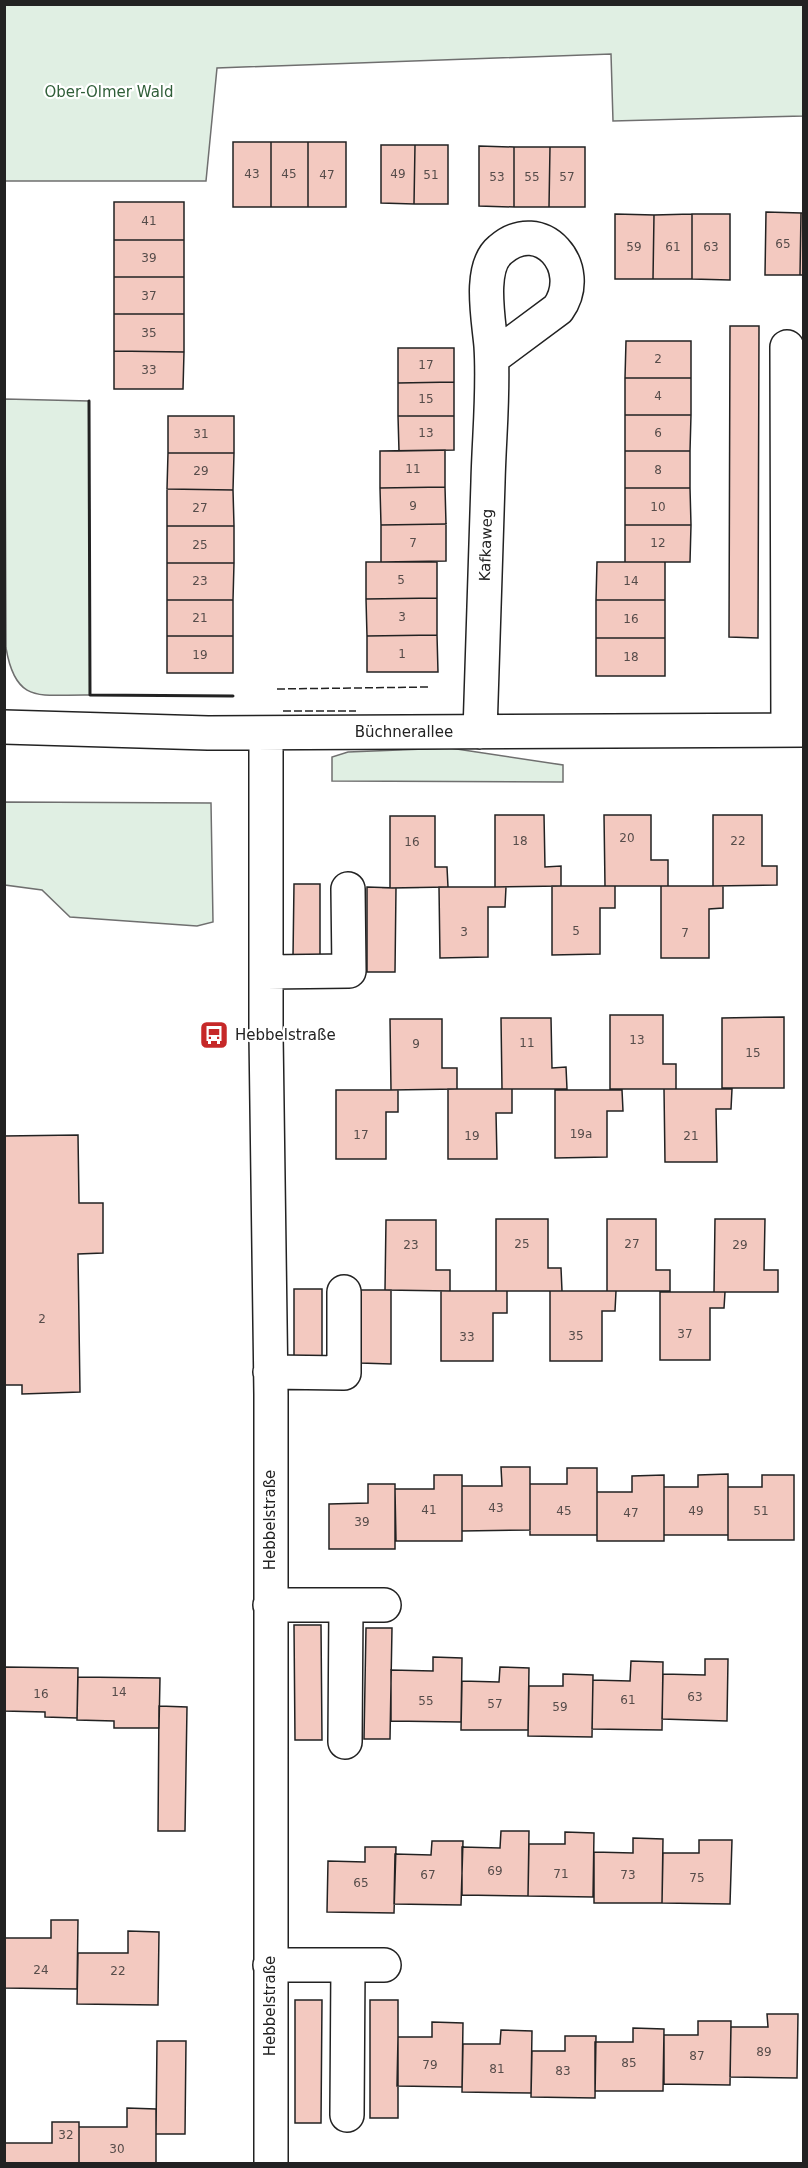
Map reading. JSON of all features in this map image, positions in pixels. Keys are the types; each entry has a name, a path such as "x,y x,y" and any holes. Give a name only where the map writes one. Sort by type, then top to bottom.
{"street":[{"path":"787,347 796,730"},
{"name":"Kafkaweg","path":"480,732 492,357"},
{"name":"Büchnerallee","path":"4,727 266,733 796,730"},
{"name":"Hebbelstraße","path":"266,733 271,2163"},
{"path":"267,972 349,971 348,889"},
{"path":"270,1372 345,1373 344,1292"},
{"path":"270,1605 384,1605"},
{"path":"345,1742 346,1606"},
{"path":"270,1965 384,1965"},
{"path":"347,2115 348,1965"}],"green space":[{"name":"Ober-Olmer Wald","path":"4,5 803,5 803,116 613,121 611,54 217,68 206,181 5,181"},
{"path":"5,399 89,401 90,695 33,693 16,680 10,667 6,648"},
{"path":"450,748 563,765 563,782 332,781 332,757 348,752"},
{"path":"5,802 211,803 213,922 197,926 70,917 42,890 5,885"}],"building":[{"path":"233,142 271,142 271,207 233,207"},
{"path":"271,142 308,142 308,207 271,207"},
{"path":"308,142 346,142 346,207 308,207"},
{"path":"381,145 415,145 414,204 381,203"},
{"path":"415,145 448,145 448,204 414,204"},
{"path":"479,146 514,147 514,207 479,206"},
{"path":"514,147 550,147 549,207 514,207"},
{"path":"550,147 585,147 585,207 549,207"},
{"path":"114,202 184,202 184,240 114,240"},
{"path":"766,212 801,213 800,275 765,275"},
{"path":"801,213 804,213 804,275 800,275"},
{"path":"615,214 654,215 653,279 615,279"},
{"path":"692,214 730,214 730,280 692,279"},
{"path":"692,214 692,279 653,279 654,215"},
{"path":"114,240 184,240 184,277 114,277"},
{"path":"114,277 184,277 184,314 114,314"},
{"path":"114,314 184,314 184,352 114,351"},
{"path":"730,326 759,326 758,638 729,637"},
{"path":"626,341 691,341 691,378 625,378"},
{"path":"398,348 454,348 454,382 398,383"},
{"path":"114,351 184,352 183,389 114,389"},
{"path":"625,378 691,378 691,415 625,415"},
{"path":"454,382 454,416 398,416 398,383"},
{"path":"625,415 691,415 690,451 625,451"},
{"path":"168,416 234,416 234,453 168,453"},
{"path":"398,416 454,416 454,450 399,451"},
{"path":"445,450 445,487 380,488 380,451"},
{"path":"625,451 690,451 690,488 625,488"},
{"path":"168,453 234,453 233,490 167,489"},
{"path":"445,487 446,524 381,525 380,488"},
{"path":"625,488 690,488 691,525 625,525"},
{"path":"167,489 233,490 234,526 167,526"},
{"path":"446,524 446,561 381,562 381,525"},
{"path":"625,525 691,525 690,562 625,562"},
{"path":"167,526 234,526 234,563 167,563"},
{"path":"366,562 437,562 437,598 366,599"},
{"path":"597,562 665,562 665,600 596,600"},
{"path":"167,563 234,563 233,600 167,600"},
{"path":"437,598 437,635 367,636 366,599"},
{"path":"167,600 233,600 233,636 167,636"},
{"path":"596,600 665,600 665,638 596,638"},
{"path":"437,635 438,672 367,672 367,636"},
{"path":"167,636 233,636 233,673 167,673"},
{"path":"596,638 665,638 665,676 596,676"},
{"path":"495,815 544,815 545,867 561,866 561,886 495,887"},
{"path":"604,815 651,815 651,860 668,860 668,886 605,886"},
{"path":"713,815 762,815 762,866 777,866 777,885 713,886"},
{"path":"390,816 435,816 435,867 447,867 448,887 390,888"},
{"path":"294,884 320,884 320,957 293,957"},
{"path":"552,886 615,886 615,908 600,908 600,954 552,955"},
{"path":"661,886 723,886 723,908 709,909 709,958 661,958"},
{"path":"367,887 396,888 395,972 367,972"},
{"path":"439,887 506,887 505,907 488,907 488,957 440,958"},
{"path":"610,1015 663,1015 663,1064 676,1064 676,1089 610,1089"},
{"path":"784,1017 784,1088 722,1088 722,1018"},
{"path":"501,1018 551,1018 552,1068 566,1067 567,1089 502,1089"},
{"path":"390,1019 442,1019 442,1068 457,1068 457,1089 391,1090"},
{"path":"448,1089 512,1089 512,1113 496,1113 497,1159 448,1159"},
{"path":"664,1089 732,1089 731,1109 716,1109 717,1162 665,1162"},
{"path":"336,1090 398,1090 398,1112 386,1112 386,1159 336,1159"},
{"path":"555,1090 622,1090 623,1111 607,1111 607,1157 555,1158"},
{"path":"78,1135 79,1203 103,1203 103,1253 78,1254 80,1392 22,1394 22,1385 4,1385 4,1136"},
{"path":"496,1219 548,1219 548,1268 561,1268 562,1291 496,1291"},
{"path":"607,1219 656,1219 656,1270 670,1270 670,1291 607,1291"},
{"path":"715,1219 765,1219 764,1270 778,1270 778,1292 714,1292"},
{"path":"386,1220 436,1220 436,1270 450,1270 450,1291 385,1290"},
{"path":"294,1289 322,1289 322,1362 294,1362"},
{"path":"360,1290 391,1290 391,1364 360,1363"},
{"path":"441,1291 507,1291 507,1313 493,1313 493,1361 441,1361"},
{"path":"550,1291 616,1291 615,1311 602,1311 602,1361 550,1361"},
{"path":"660,1292 725,1292 724,1308 710,1308 710,1360 660,1360"},
{"path":"501,1467 530,1467 530,1530 462,1531 462,1486 502,1486"},
{"path":"567,1468 597,1468 597,1535 530,1535 530,1484 567,1484"},
{"path":"728,1474 728,1535 664,1535 664,1487 698,1487 698,1475"},
{"path":"434,1475 462,1475 462,1541 396,1541 395,1489 434,1489"},
{"path":"664,1475 664,1541 597,1541 597,1492 632,1492 632,1476"},
{"path":"762,1475 794,1475 794,1540 728,1540 728,1487 762,1487"},
{"path":"368,1484 395,1484 395,1549 329,1549 329,1504 368,1503"},
{"path":"294,1625 321,1625 322,1740 295,1740"},
{"path":"366,1628 392,1628 390,1739 364,1739"},
{"path":"433,1657 462,1658 461,1722 391,1721 391,1670 433,1671"},
{"path":"705,1659 728,1659 727,1721 662,1719 663,1674 705,1675"},
{"path":"631,1661 663,1662 662,1730 592,1729 593,1680 630,1681"},
{"path":"4,1667 78,1668 77,1718 45,1717 45,1712 4,1711"},
{"path":"500,1667 529,1668 528,1730 461,1730 462,1681 499,1682"},
{"path":"563,1674 593,1675 592,1737 528,1736 529,1686 563,1686"},
{"path":"78,1677 160,1678 159,1728 114,1728 114,1721 77,1720"},
{"path":"159,1706 187,1707 185,1831 158,1831"},
{"path":"501,1831 529,1831 528,1896 462,1895 462,1847 500,1848"},
{"path":"565,1832 594,1833 593,1897 528,1896 529,1844 565,1844"},
{"path":"633,1838 663,1839 662,1903 594,1903 594,1852 633,1853"},
{"path":"699,1840 732,1840 730,1904 662,1903 663,1853 699,1853"},
{"path":"432,1841 463,1841 461,1905 394,1904 395,1854 431,1855"},
{"path":"365,1847 396,1847 394,1913 327,1912 328,1861 365,1862"},
{"path":"51,1920 78,1920 77,1989 4,1988 4,1938 51,1938"},
{"path":"128,1931 159,1932 158,2005 77,2004 78,1953 128,1953"},
{"path":"295,2000 322,2000 321,2123 295,2123"},
{"path":"370,2000 398,2000 398,2118 370,2118"},
{"path":"767,2014 798,2014 797,2078 730,2077 731,2027 768,2027"},
{"path":"698,2021 731,2021 730,2085 664,2084 664,2035 698,2035"},
{"path":"432,2022 463,2023 462,2087 397,2086 398,2037 432,2037"},
{"path":"633,2028 664,2029 663,2091 595,2091 595,2042 633,2042"},
{"path":"501,2030 532,2031 531,2093 462,2092 463,2044 500,2044"},
{"path":"565,2036 596,2036 595,2098 531,2097 532,2051 565,2051"},
{"path":"157,2041 186,2041 185,2134 156,2134"},
{"path":"127,2108 156,2109 156,2164 79,2164 79,2127 127,2127"},
{"path":"52,2122 79,2122 79,2164 4,2164 4,2143 52,2143"}],"fence":[{"path":"277,689 429,687"},
{"path":"283,711 356,711"}],"wall":[{"path":"89,401 90,695 233,696"}],"place":[{"name":"Hebbelstraße","path":"214,1035"}]}
